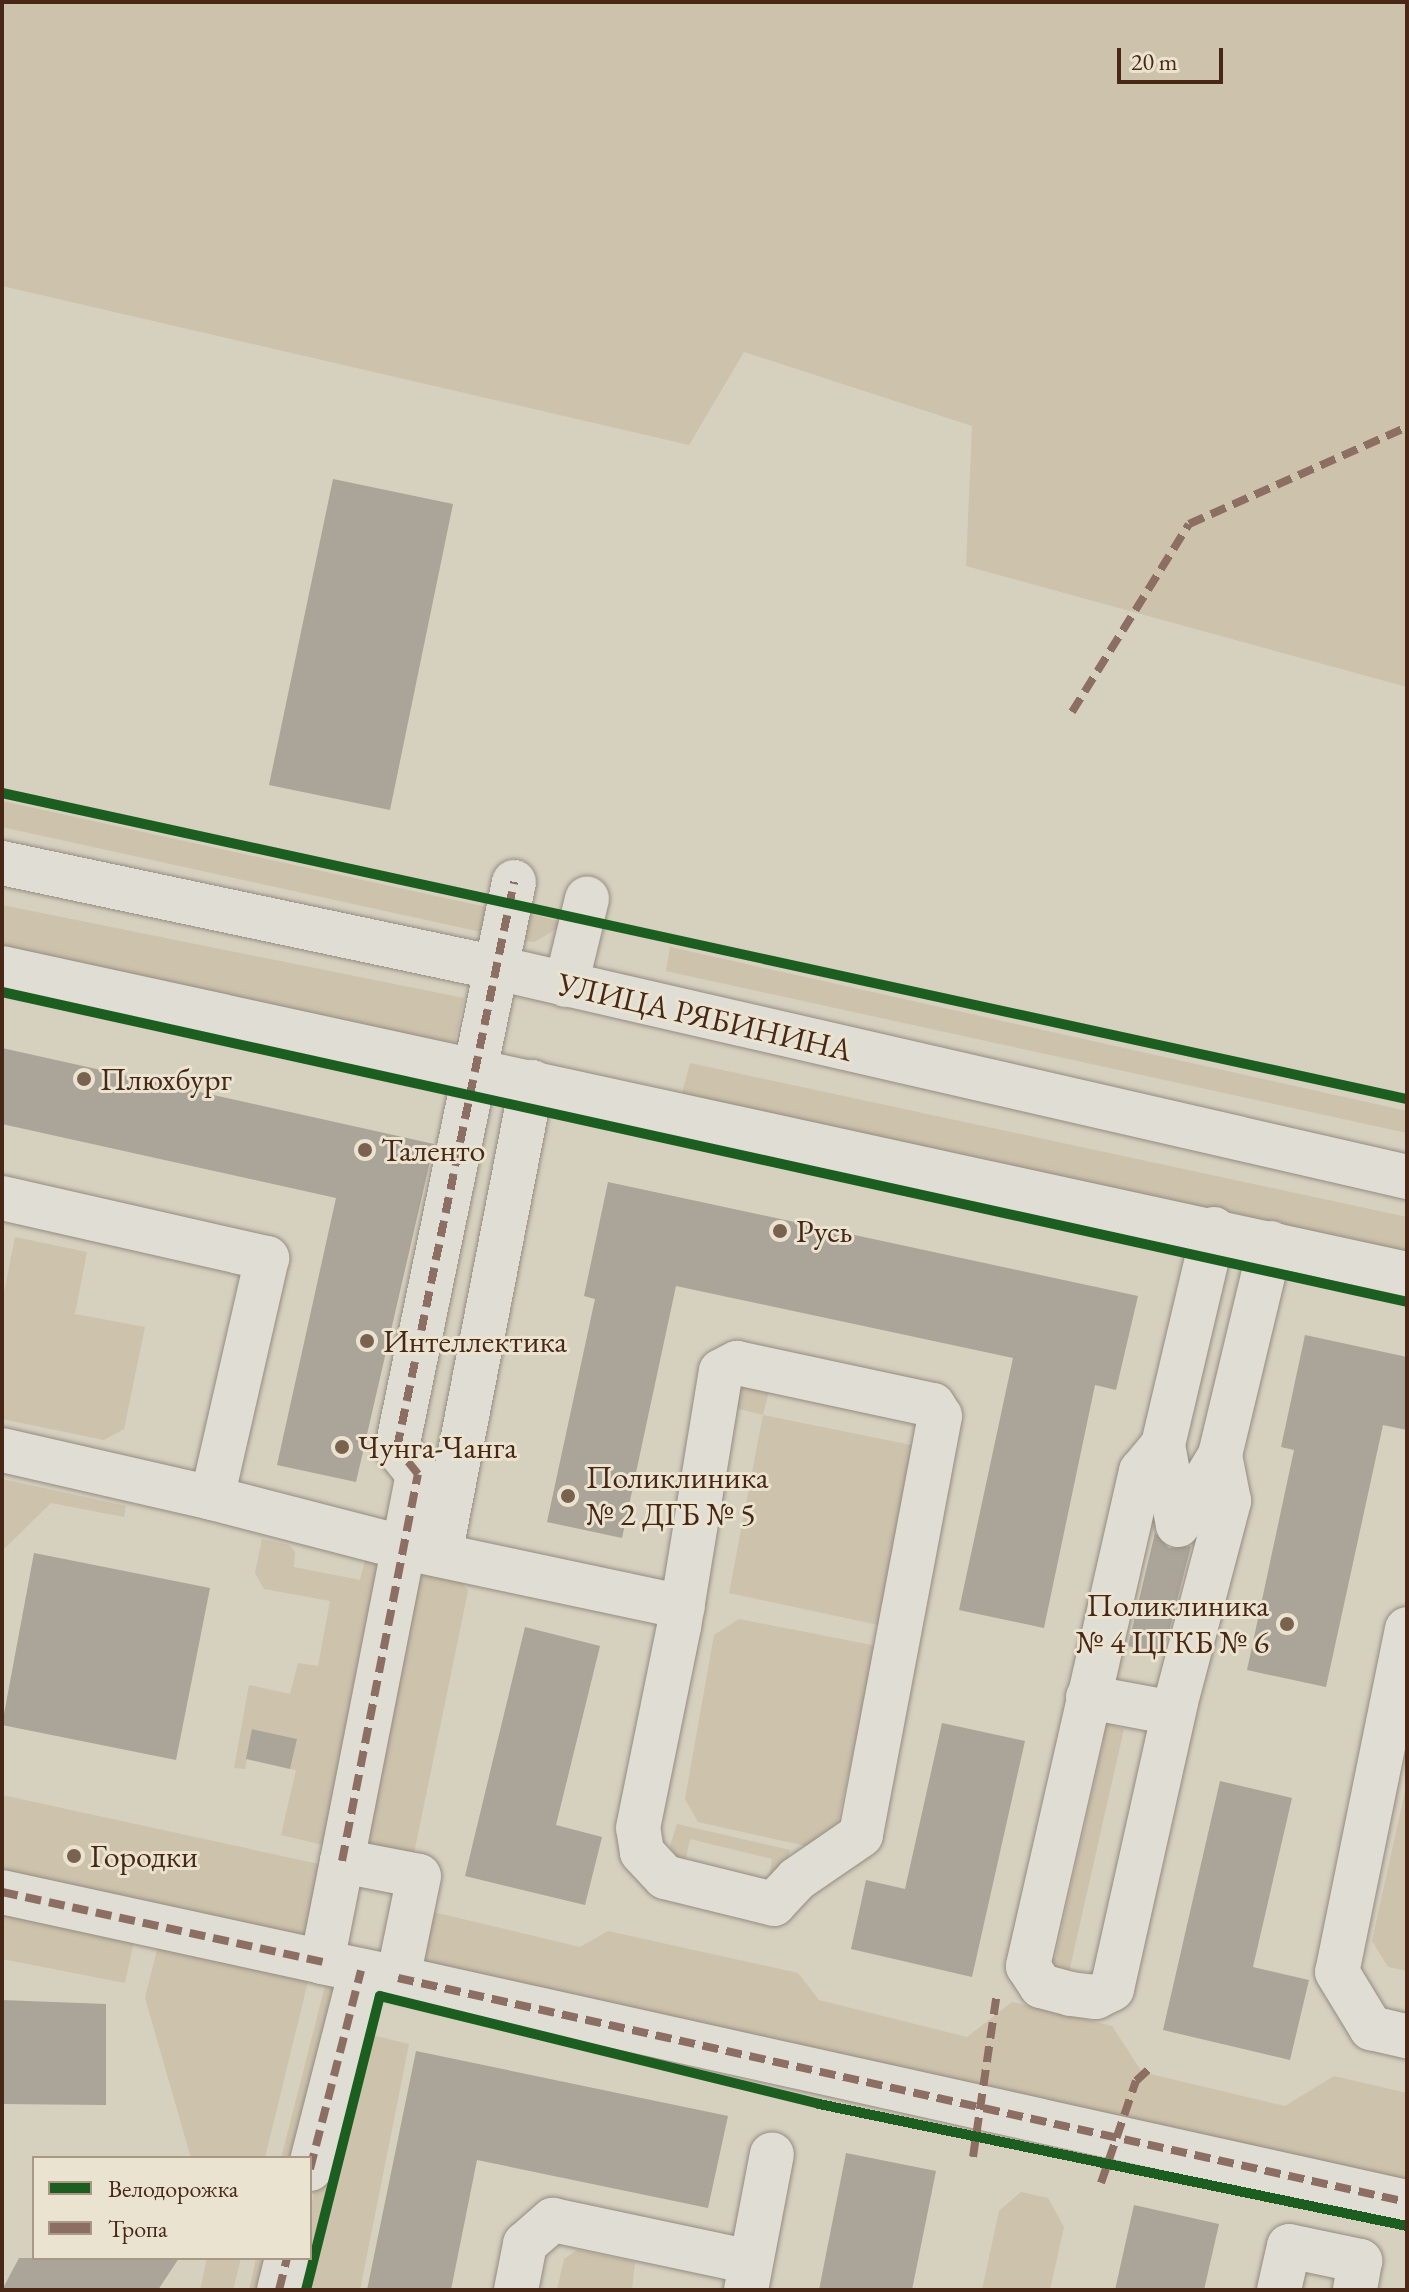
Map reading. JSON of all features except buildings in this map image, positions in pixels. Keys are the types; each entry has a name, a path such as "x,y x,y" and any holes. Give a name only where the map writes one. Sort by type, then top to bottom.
{"street":[{"name":"УЛИЦА РЯБИНИНА","path":"2,863 497,968 1407,1177"},
{"path":"421,1551 418,1474 397,1448 514,882"},
{"path":"566,985 587,899"},
{"path":"2,968 1214,1229 1407,1274"},
{"path":"360,1970 342,1861 421,1551 532,1082"},
{"path":"2,1198 267,1258 212,1498"},
{"path":"1214,1229 1163,1445 1178,1525 1220,1455 1271,1243"},
{"path":"737,1363 933,1405 940,1416 861,1835 797,1879 774,1904 665,1877 642,1852 638,1828 683,1607 721,1371 737,1363"},
{"path":"1163,1445 1141,1471 1028,1966 1041,1986 1071,1994 1096,1997 1112,1989 1173,1713 1229,1501 1220,1455"},
{"path":"2,1450 212,1498 421,1551 683,1607"},
{"path":"1407,1629 1337,1972 1371,2028 1407,2036"},
{"path":"1088,1697 1173,1713"},
{"path":"312,2161 360,1970 419,1876 342,1861"},
{"path":"2,1892 1407,2202"},
{"path":"516,2290 525,2244 553,2220 749,2276 772,2154"},
{"path":"1279,2290 1289,2246 1360,2261 1355,2290"},
{"path":"279,2290 286,2260"}],"shaded area":[{"path":"2,2 1407,2 1407,687 966,566 972,426 744,352 689,445 2,286"},
{"path":"2,801 486,907 481,932 2,827"},
{"path":"2,905 464,998 454,1046 2,951"},
{"path":"522,912 567,923 534,942 515,939"},
{"path":"670,947 1407,1111 1407,1133 666,971"},
{"path":"690,1063 1407,1217 1407,1258 681,1097"},
{"path":"15,1237 87,1252 75,1314 145,1327 124,1429 104,1440 2,1419 2,1303"},
{"path":"753,1379 771,1383 763,1415 735,1408 739,1387"},
{"path":"763,1415 916,1446 883,1626 729,1593"},
{"path":"2,1479 126,1506 124,1517 51,1503 2,1551"},
{"path":"262,1539 289,1545 295,1552 294,1567 360,1580 366,1557 381,1562 332,1847 281,1835 296,1770 290,1769 297,1739 253,1729 245,1769 234,1768 249,1685 290,1694 298,1663 318,1666 330,1601 264,1589 255,1573"},
{"path":"416,1572 462,1582 468,1591 411,1868 355,1855"},
{"path":"739,1619 877,1646 837,1825 806,1846 698,1822 685,1799 714,1635"},
{"path":"1094,1720 1124,1729 1069,1972 1052,1970 1042,1955 1055,1958 1104,1740 1090,1733"},
{"path":"1407,1782 1407,1971 1388,1967 1372,1941"},
{"path":"2,1795 328,1866 313,1950 2,1884"},
{"path":"677,1824 790,1850 785,1881 768,1883 772,1859 690,1839 685,1862 676,1857 670,1846"},
{"path":"2,1903 136,1931 125,1983 2,1959"},
{"path":"429,1911 580,1947 608,1931 798,1973 819,2000 967,2037 1012,2002 1112,2026 1142,2072 1285,2106 1334,2076 1407,2093 1407,2190 416,1973"},
{"path":"160,1938 311,1969 265,2156 190,2156 145,1998"},
{"path":"328,1974 349,1979 306,2156 282,2156"},
{"path":"351,2030 409,2044 360,2290 292,2290 299,2260 312,2260 312,2201"},
{"path":"1021,2192 1048,2198 1064,2227 1050,2290 982,2290 999,2211"},
{"path":"577,2250 635,2262 632,2290 557,2290 564,2259"},
{"path":"207,2260 240,2260 233,2290 200,2290"},
{"path":"256,2260 282,2260 274,2290 249,2290"}],"marked path":[{"path":"1072,712 1189,524 1407,427"},
{"path":"342,1861 418,1474 397,1448 514,882"},
{"path":"2,1892 322,1962"},
{"path":"312,2161 361,1970"},
{"path":"398,1978 1407,2202"},
{"path":"973,2157 997,1992"},
{"path":"1101,2183 1136,2081 1153,2065"},
{"path":"279,2290 286,2260"}],"cycle path":[{"path":"2,793 1407,1099"},
{"path":"2,992 1407,1302"},
{"path":"306,2290 380,1996 819,2104 1407,2226"}],"place":[{"name":"Плюхбург","path":"84,1079"},
{"name":"Таленто","path":"365,1150"},
{"name":"Русь","path":"780,1231"},
{"name":"Интеллектика","path":"367,1341"},
{"name":"Чунга-Чанга","path":"342,1447"},
{"name":"Поликлиника № 2 ДГБ № 5","path":"568,1496"},
{"name":"Поликлиника № 4 ЦГКБ № 6","path":"1287,1624"},
{"name":"Городки","path":"74,1856"}]}
